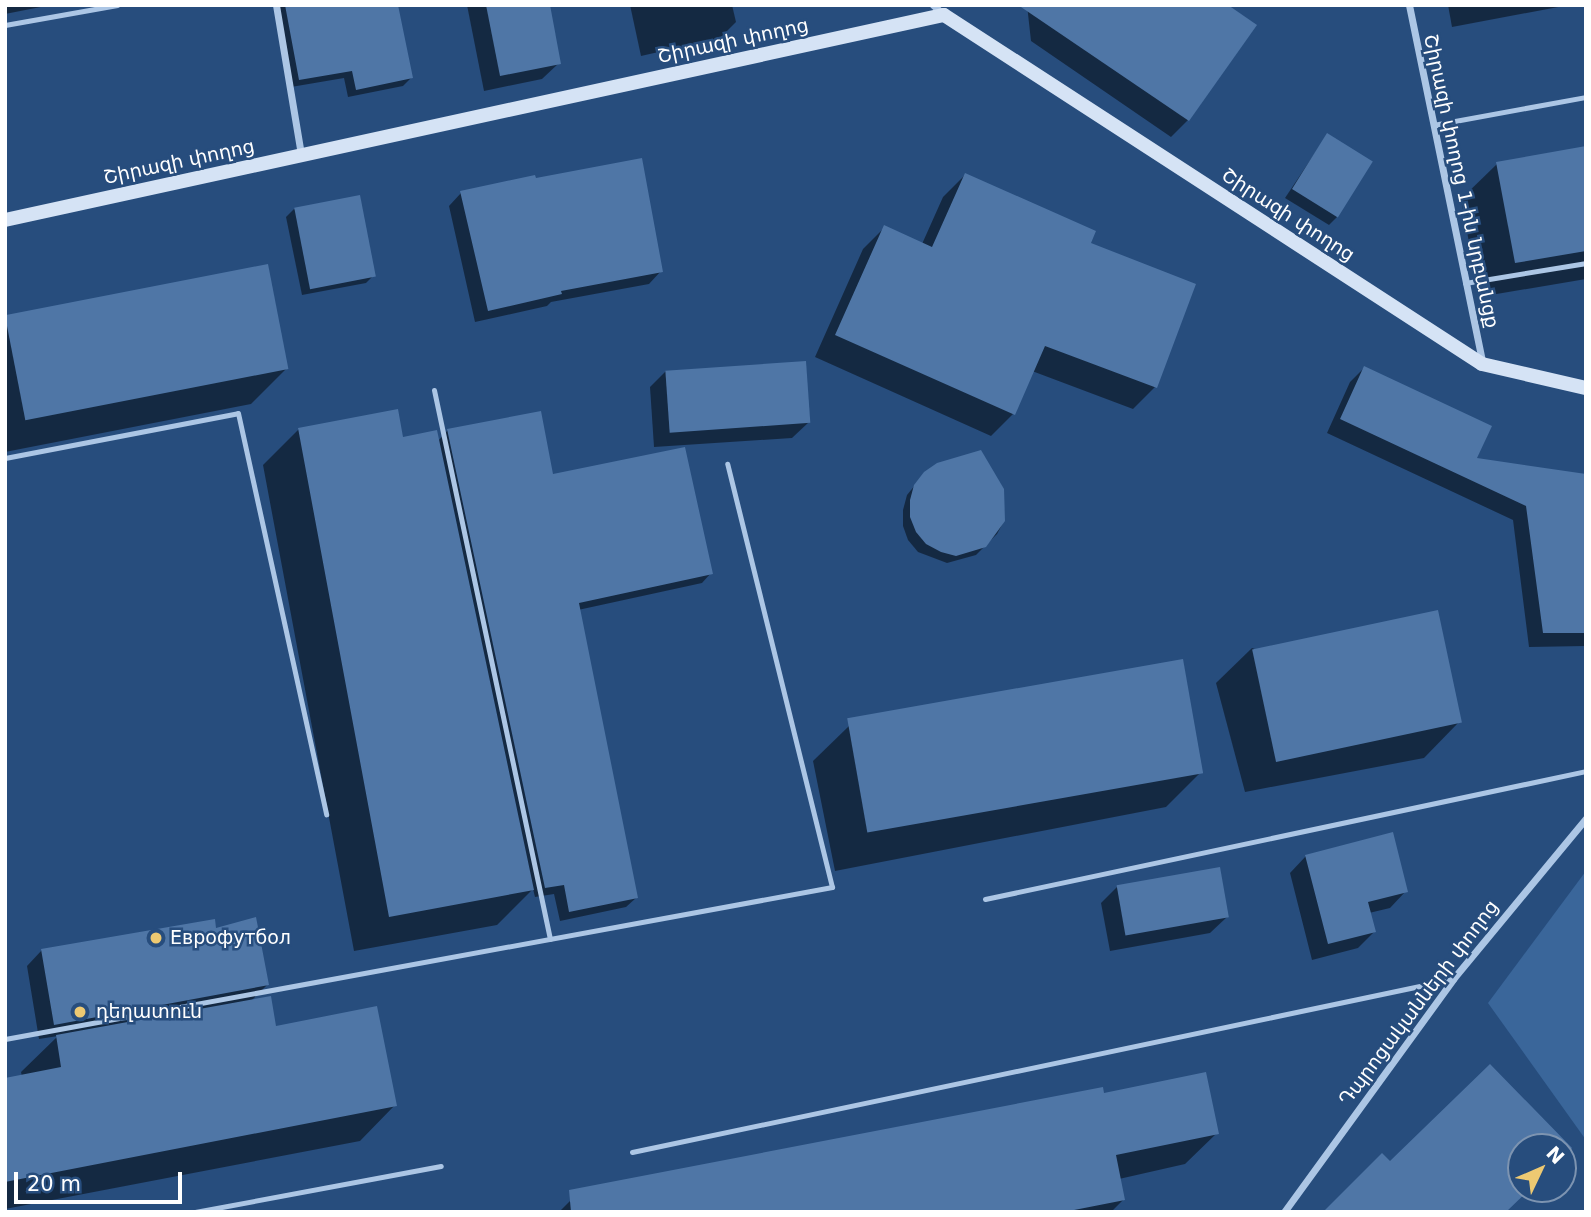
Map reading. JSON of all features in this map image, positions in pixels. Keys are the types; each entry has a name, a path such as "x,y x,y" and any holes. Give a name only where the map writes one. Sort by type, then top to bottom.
{"street":[{"path":"276,5 301,155"},
{"name":"Շիրազի փողոց 1-ին նրբանցք","path":"1409,5 1482,363"},
{"name":"Շիրազի փողոց","path":"5,220 938,10 1482,363 1586,388"},
{"name":"Դպրոցականների փողոց","path":"1284,1212 1453,979 1586,818"}],"lane":[{"path":"5,25 117,5"},
{"path":"1433,125 1586,97"},
{"path":"1465,283 1586,263"},
{"path":"434,390 550,939"},
{"path":"5,458 238,413 326,814"},
{"path":"5,1039 832,887 727,464"},
{"path":"985,899 1586,771"},
{"path":"632,1152 1453,979"},
{"path":"195,1212 441,1166"}],"shaded area":[{"path":"1586,871 1586,1140 1488,1003"}],"building":[{"path":"285,5 398,5 413,78 356,90 352,71 299,80"},
{"path":"486,5 550,5 561,64 500,76"},
{"path":"1018,5 1228,5 1257,25 1189,121"},
{"path":"1327,133 1373,162 1338,218 1292,189"},
{"path":"1586,146 1586,251 1515,263 1496,162"},
{"path":"642,158 663,272 561,291 562,294 488,311 460,191 535,175 536,178"},
{"path":"965,173 1096,231 1091,243 1196,284 1157,388 1045,346 1015,415 835,335 884,225 932,247"},
{"path":"360,195 376,276 310,289 294,208"},
{"path":"268,264 288,369 25,420 5,315"},
{"path":"806,361 810,423 670,433 665,371"},
{"path":"1364,366 1492,426 1477,458 1586,474 1586,633 1543,633 1526,506 1340,419"},
{"path":"398,409 403,437 437,430 534,890 389,917 298,428"},
{"path":"541,411 553,474 685,447 713,574 579,603 638,898 569,912 564,885 545,888 447,429"},
{"path":"981,450 1004,489 1005,521 986,547 956,556 941,552 926,544 916,532 910,517 910,500 914,485 924,472 937,463"},
{"path":"1438,610 1462,722 1276,762 1252,650"},
{"path":"1183,659 1203,773 867,832 847,718"},
{"path":"1393,832 1408,892 1368,902 1376,932 1328,944 1305,855"},
{"path":"1220,867 1229,917 1125,935 1117,885"},
{"path":"256,917 269,985 54,1025 41,949 215,919 216,928"},
{"path":"271,996 276,1026 377,1006 397,1106 5,1182 5,1078 61,1067 56,1035"},
{"path":"1490,1064 1557,1133 1507,1133 1507,1203 1515,1203 1506,1212 1323,1212 1382,1153 1390,1161"},
{"path":"1206,1072 1219,1134 1116,1155 1125,1200 1064,1212 571,1212 569,1190 1103,1087 1104,1093"}],"place":[{"name":"Еврофутбол","path":"156,938"},
{"name":"դեղատուն","path":"80,1012"}]}
